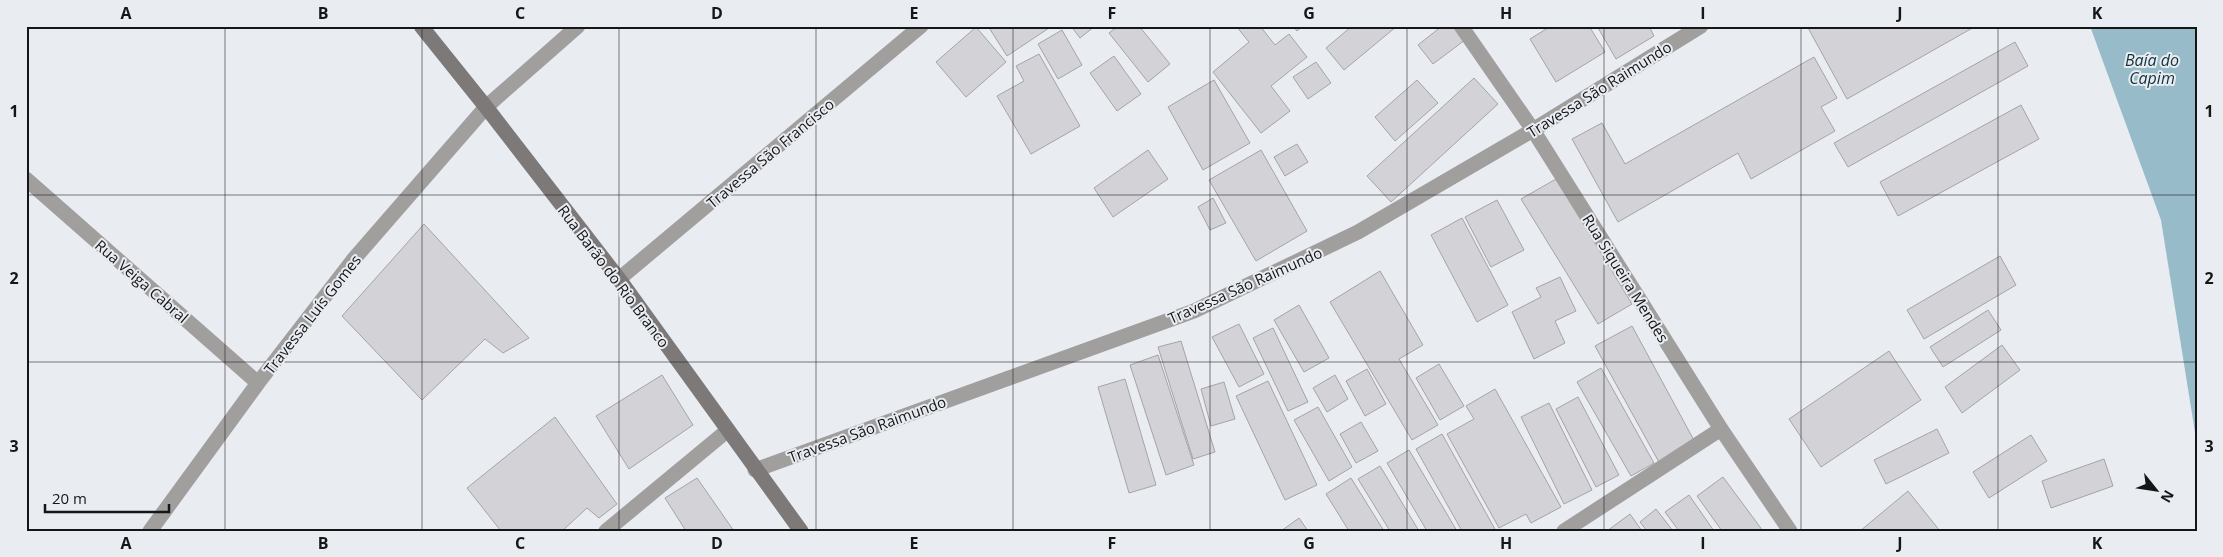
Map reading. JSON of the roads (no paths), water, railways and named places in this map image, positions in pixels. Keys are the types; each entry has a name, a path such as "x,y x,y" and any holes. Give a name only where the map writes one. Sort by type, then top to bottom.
{"street":[{"name":"Rua Barão do Rio Branco","path":"421,26 486,106 619,279 755,470 801,531"},
{"name":"Travessa Luís Gomes","path":"150,531 258,383 353,260 486,106 578,26"},
{"name":"Travessa São Francisco","path":"619,279 922,26"},
{"name":"Rua Siqueira Mendes","path":"1461,26 1533,130 1721,429 1790,531"},
{"name":"Travessa São Raimundo","path":"755,470 1194,311 1358,232 1533,130 1701,26"},
{"name":"Rua Veiga Cabral","path":"26,179 258,383"},
{"path":"1564,531 1721,429"},
{"path":"606,531 728,430"}],"water":[{"name":"Baía do Capim","path":"2090,26 2197,26 2197,445 2161,220"}]}
